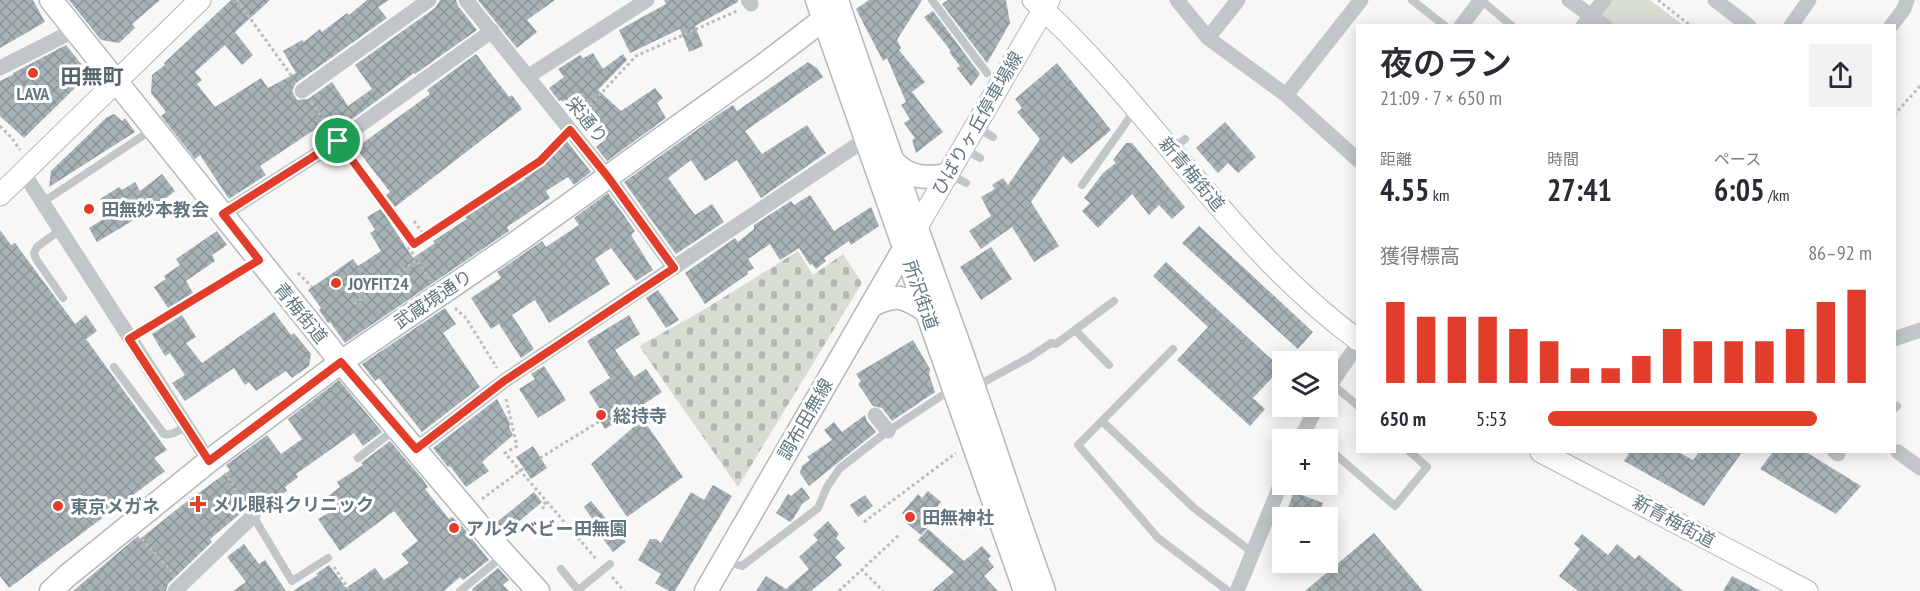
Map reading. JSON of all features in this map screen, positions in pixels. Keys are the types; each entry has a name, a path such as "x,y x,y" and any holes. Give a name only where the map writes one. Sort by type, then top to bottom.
{"main road":[{"name":"青梅街道","path":"51,0 341,362 504,555 538,591"},
{"path":"0,195 23,162 115,81 200,0"},
{"name":"所沢街道","path":"837,0 892,160 926,311 963,388 1009,495 1044,591"},
{"name":"新青梅街道","path":"1042,3 1136,109 1178,144 1250,243 1303,297 1356,340"},
{"name":"ひばりヶ丘停車場線","path":"910,238 984,132 1042,3"},
{"name":"所沢街道","path":"820,10 866,139 910,238 963,388 972,442 1025,591"},
{"name":"武蔵境通り","path":"51,591 212,459 237,434 517,242 761,67 820,10"},
{"path":"892,160 902,171 920,176 954,177"},
{"name":"調布田無線","path":"706,591 910,238"},
{"path":"871,306 888,297 901,297 926,311"},
{"name":"新青梅街道","path":"1543,453 1807,591"}],"street":[{"path":"302,91 429,0"},
{"name":"栄通り","path":"466,0 608,177 674,268"},
{"path":"527,77 647,0"},
{"path":"1177,0 1208,38 1286,95 1356,158"},
{"path":"1208,38 1238,0"},
{"path":"1286,95 1361,0"},
{"path":"1569,0 1587,20 1604,0"},
{"path":"1715,0 1746,24"},
{"path":"1792,24 1809,0"},
{"path":"1893,24 1904,9 1907,0"},
{"path":"1462,24 1479,1"},
{"path":"0,68 75,30"},
{"path":"223,214 338,141 492,31"},
{"path":"416,449 504,381 866,139"},
{"path":"23,162 43,202 129,339 186,426 212,459"},
{"path":"1896,338 1920,330"},
{"path":"1338,372 1356,345"},
{"path":"875,415 888,431"},
{"path":"1896,452 1920,468"},
{"path":"1237,591 1276,495"},
{"path":"179,587 254,516"}],"lane":[{"path":"932,0 987,73"},
{"path":"1412,0 1442,24"},
{"path":"1479,1 1509,24"},
{"path":"1082,184 1136,109"},
{"path":"43,202 134,144 154,128"},
{"path":"60,230 42,242 34,253 63,298"},
{"path":"129,339 259,260"},
{"path":"722,562 742,566 818,508 827,487 840,468 888,431 963,388 1030,357 1051,343 1056,344 1114,301"},
{"path":"1075,330 1109,365"},
{"path":"1173,349 1078,445 1158,538 1228,591"},
{"path":"114,367 164,434 167,435 186,426"},
{"path":"1338,392 1356,405"},
{"path":"1102,421 1194,508 1252,552"},
{"path":"358,458 397,427"},
{"path":"1338,457 1395,506 1427,467 1411,453"},
{"path":"254,516 292,581 328,558"},
{"path":"460,591 504,555"},
{"path":"561,570 578,591 589,585 607,566"}],"path":[{"path":"237,0 414,244"},
{"path":"1658,0 1688,24"},
{"path":"436,288 409,248 540,161 636,56 750,2"},
{"path":"1896,113 1920,86"},
{"path":"0,126 11,137 23,162"},
{"path":"414,221 425,237"},
{"path":"354,304 417,260"},
{"path":"298,273 312,287"},
{"path":"451,305 466,318 503,378"},
{"path":"504,390 517,446 505,453 546,502 607,566 624,591"},
{"path":"540,458 600,421"},
{"path":"864,522 972,442"},
{"path":"212,459 254,516"},
{"path":"477,502 524,468"},
{"path":"544,508 542,506 546,502"},
{"path":"136,534 179,587"},
{"path":"839,591 900,534"},
{"path":"328,558 350,591"},
{"path":"861,570 883,591"}],"green space":[{"path":"1608,0 1650,0 1682,24 1610,24 1595,12"},
{"path":"798,251 813,275 843,254 862,283 738,487 639,346 700,312"}],"building":[{"path":"0,0 33,0 45,22 0,48"},
{"path":"69,0 160,0 132,24 135,28 119,43 101,40"},
{"path":"231,0 270,0 235,32 253,55 242,65 225,45 195,72 202,80 197,84 215,107 261,78 268,88 296,73 283,51 302,40 304,42 320,29 322,32 367,0 389,0 378,7 387,18 296,83 292,91 297,100 308,99 332,82 348,106 372,89 355,65 435,8 440,0 456,0 458,6 477,30 336,131 329,120 260,166 266,175 229,199 200,155 195,159 161,116 166,112 151,93 152,75"},
{"path":"478,0 555,0 527,20 537,32 517,48"},
{"path":"664,0 738,0 738,2 695,26 703,46 689,52 680,29 630,53 619,30 666,4"},
{"path":"869,0 922,0 897,40 901,48 899,50 925,82 912,92 943,132 916,153 912,140 915,138 904,123 910,119 901,105 906,102 887,58 883,61 856,9"},
{"path":"948,0 1006,0 1010,23 987,63 942,4"},
{"path":"933,11 980,74 971,86 957,68 960,66 949,52 951,51 924,17"},
{"path":"66,45 82,65 79,84 24,138 0,116 0,81"},
{"path":"593,53 603,69 623,54 627,60 598,90 621,111 655,88 663,98 657,103 666,118 607,161 596,147 606,139 577,112 575,114 561,100 559,101 549,88 564,77 558,69 580,55 583,58"},
{"path":"476,54 509,97 512,95 522,109 395,207 386,195 390,192 356,148 430,94 427,90"},
{"path":"808,62 817,68 823,77 745,131 762,154 807,125 826,153 761,198 737,160 705,181 691,160 668,178 695,215 712,204 724,222 676,254 624,182 719,114 733,105 737,111"},
{"path":"1057,63 1111,130 1071,164 1063,156 1031,202 1059,246 1034,262 1012,227 981,249 969,231 991,216 981,197 995,189 992,185 1003,178 1008,185 1040,139 1017,112 1022,108 1015,99"},
{"path":"114,114 122,121 125,118 135,132 49,187 51,171 107,117"},
{"path":"1225,122 1256,157 1238,173 1228,163 1218,173 1196,148"},
{"path":"566,140 591,172 574,185 568,177 546,191 550,198 507,227 509,231 345,343 330,322 328,323 308,290 353,259 358,266 381,251 370,233 375,230 367,217 381,209 413,258 435,243 433,241 467,219 465,217 525,179 523,177 546,162"},
{"path":"1126,143 1132,143 1185,207 1172,219 1159,205 1149,215 1132,194 1098,228 1082,211 1090,203 1084,198 1103,173 1116,163 1113,160"},
{"path":"162,174 175,191 152,209 97,242 89,228 110,215 100,199 119,187 122,190 135,182 140,191"},
{"path":"608,193 635,231 631,235 653,270 636,281 611,248 595,259 610,284 549,323 535,300 512,315 534,349 521,358 499,324 491,329 471,298 501,278 497,272 542,241 546,247 579,225 574,218"},
{"path":"810,195 834,231 871,207 879,226 851,245 849,241 824,258 826,261 816,269 812,264 810,265 799,248 780,260 770,244 748,259 754,268 747,272 748,274 705,304 685,273 735,238 738,242 754,229 754,225 791,201 794,205"},
{"path":"1199,226 1313,332 1298,349 1182,243"},
{"path":"0,230 11,245 15,243 75,324 86,315 97,331 86,339 167,450 154,458 165,471 9,588 0,576"},
{"path":"217,231 227,245 212,255 215,261 186,281 193,293 168,308 154,287 166,279 164,276 180,265 176,259"},
{"path":"991,247 1012,279 981,300 960,267"},
{"path":"1166,262 1272,360 1272,378 1253,398 1265,409 1250,426 1177,360 1208,327 1153,276"},
{"path":"658,290 679,320 666,328 646,298"},
{"path":"445,308 456,324 443,333 480,387 422,432 379,378 375,381 362,364"},
{"path":"274,312 291,335 294,333 311,354 309,366 292,378 286,371 256,391 249,382 245,385 234,368 185,401 172,383 185,375 170,353 165,356 152,334 182,315 196,337 186,343 202,363"},
{"path":"629,315 640,334 615,350 634,377 646,369 662,392 644,404 653,417 645,422 683,477 627,517 591,464 636,425 628,414 605,429 595,413 600,409 589,392 610,378 587,341"},
{"path":"913,340 930,369 929,374 935,392 892,421 882,408 873,406 858,384 861,381 856,374"},
{"path":"544,366 566,400 538,418 519,389 535,379 531,374"},
{"path":"339,380 382,432 363,446 354,433 296,474 298,477 285,487 287,491 260,509 256,503 246,509 210,539 212,542 168,584 166,591 73,591 138,536 140,539 230,470 226,465 267,435 281,454 302,439 288,419"},
{"path":"497,399 510,423 509,427 513,435 482,462 489,471 466,487 433,448"},
{"path":"865,415 876,432 809,486 800,473 802,466 810,460 807,457 832,440 824,430 834,422 842,432"},
{"path":"390,441 424,481 428,487 425,489 449,519 452,517 462,526 489,560 463,580 460,577 444,591 293,591 329,565 346,588 375,568 384,580 409,563 401,554 418,541 394,511 340,551 318,519 336,509 327,497 340,487 337,482 363,465 361,463"},
{"path":"533,446 547,468 531,479 516,457"},
{"path":"1629,453 1680,453 1693,460 1698,453 1741,453 1704,506 1624,461"},
{"path":"1772,453 1808,453 1861,486 1836,514 1760,469"},
{"path":"713,485 732,496 675,591 669,591 655,583 661,574 638,560 650,539 656,539 661,543 691,492 704,500"},
{"path":"802,487 810,498 802,504 790,522 776,513 788,494 791,496"},
{"path":"928,491 941,502 935,510 940,514 921,535 904,521 907,518 902,513 918,494 922,498"},
{"path":"534,492 542,502 504,534 496,523"},
{"path":"865,495 873,506 858,517 850,505"},
{"path":"1293,495 1302,495 1323,503 1321,507 1288,507"},
{"path":"591,501 626,542 613,552 584,507"},
{"path":"828,521 839,534 836,538 845,548 835,557 842,565 811,591 756,591 766,576 786,589 809,569 799,557 818,540 813,535"},
{"path":"928,529 964,561 982,546 991,556 988,559 994,567 984,576 998,591 932,591 954,572 918,540"},
{"path":"1374,533 1423,591 1305,591 1326,573 1338,573 1338,563"},
{"path":"1582,534 1608,555 1617,544 1635,559 1639,555 1683,591 1578,591 1559,576 1580,549 1574,544"},
{"path":"244,544 259,564 265,560 286,591 233,591 246,582 227,557"},
{"path":"498,568 509,580 503,585 509,591 473,591 472,589"},
{"path":"1732,576 1761,591 1723,591"}],"place":[{"name":"LAVA","path":"33,73"},
{"name":"田無妙本教会","path":"89,209"},
{"name":"JOYFIT24","path":"336,283"},
{"name":"総持寺","path":"601,415"},
{"name":"メル眼科クリニック","path":"198,504"},
{"name":"東京メガネ","path":"58,506"},
{"name":"田無神社","path":"910,517"},
{"name":"アルタベビー田無園","path":"454,528"}],"district":[{"name":"田無町","path":"92,76"}],"route":[{"path":"570,130 608,177 674,268 504,381 416,449 341,362 209,461 129,339 259,260 223,214 338,141 414,244 540,161 570,130"}]}
